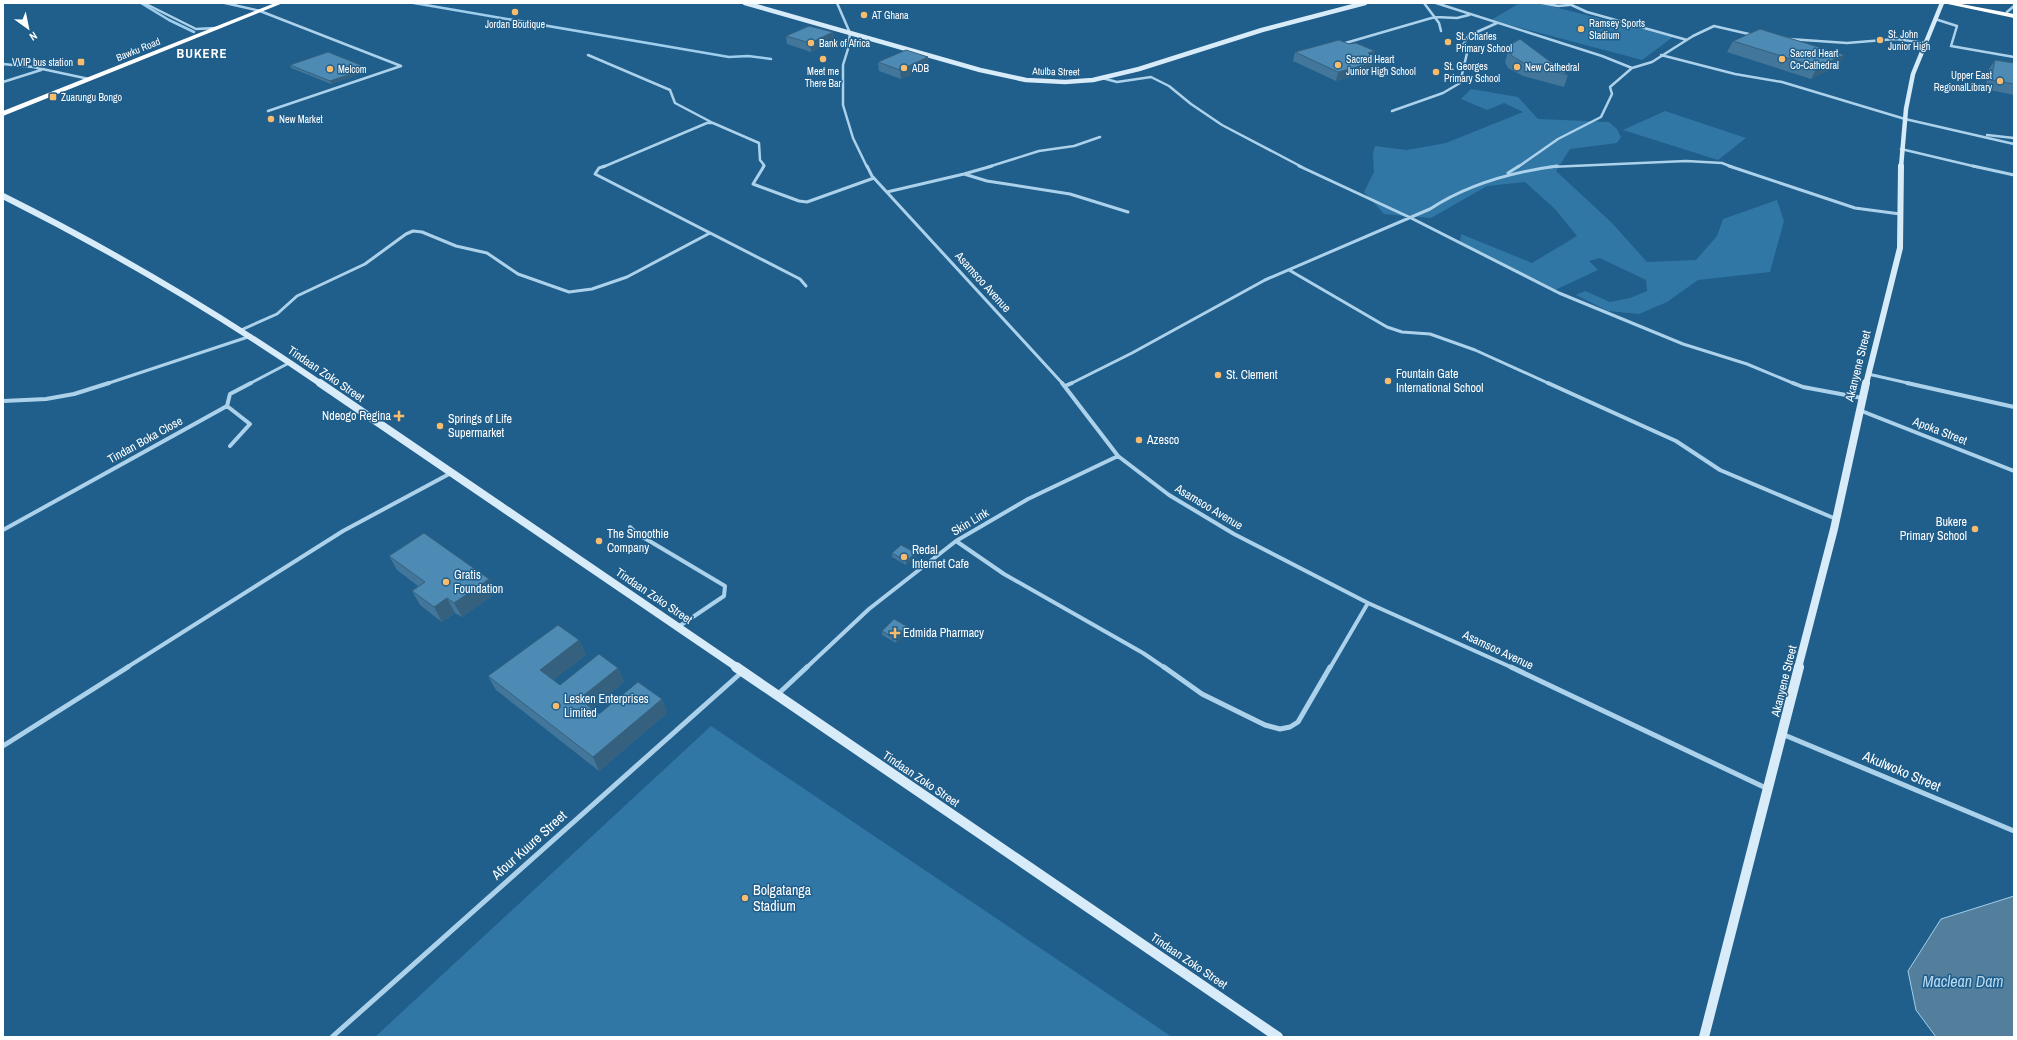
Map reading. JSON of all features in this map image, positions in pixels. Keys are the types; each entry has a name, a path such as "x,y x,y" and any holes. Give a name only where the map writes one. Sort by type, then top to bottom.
{"highway":[{"name":"Bawku Road","path":"3,114 280,3"},
{"path":"1946,3 2014,14"},
{"path":"1960,3 2014,14"}],"street":[{"path":"144,3 196,29 216,28"},
{"path":"225,3 260,11 401,66 268,111"},
{"path":"237,6 244,3"},
{"name":"Atulba Street","path":"745,3 980,70 1026,80 1065,82 1102,78 1181,57 1262,30 1365,3"},
{"path":"837,3 850,33"},
{"path":"1424,3 1426,9 1435,17 1441,26 1441,31"},
{"path":"1436,3 1602,56 1632,68 1644,66 1686,40 1714,26 1757,37"},
{"path":"1542,3 1558,6 1568,4 1608,19 1686,40"},
{"name":"Akanyene Street","path":"1704,1037 1836,519 1859,410 1900,248 1902,149 1905,119 1913,74 1942,3"},
{"path":"2006,12 2014,6"},
{"path":"1341,44 1435,17 1457,18 1470,15"},
{"path":"1935,19 1957,26 1951,46 2014,57"},
{"path":"1392,111 1443,93 1460,83 1467,53 1463,45 1468,36 1497,23"},
{"name":"Asamsoo Avenue","path":"850,33 848,49 843,65 843,105 853,138 874,178 1065,386 1118,456 1169,495 1234,534 1368,603 1460,643 1768,789"},
{"path":"1788,39 1848,43 1896,40 1926,43"},
{"path":"588,55 670,90 675,103 713,123 760,144 760,160 764,167 753,181 754,184 802,202 812,201 874,178"},
{"path":"1661,55 1735,74 1782,82 1905,119 2014,144"},
{"path":"3,64 33,67 41,70 89,79"},
{"path":"1506,175 1558,139 1601,117 1612,94 1610,87 1632,68"},
{"path":"3,82 41,70"},
{"path":"1102,78 1117,82 1151,77 1169,86 1191,104 1222,125 1276,155 1411,218 1559,293 1683,344 1747,364 1803,387 1862,398"},
{"path":"713,123 707,123 599,168 595,174 800,279 806,286"},
{"path":"1969,133 2014,138"},
{"path":"888,192 964,174 1004,160 1040,151 1074,146 1100,137"},
{"path":"1902,149 2014,175"},
{"path":"1065,386 1099,371 1242,292 1289,270 1411,218 1430,209 1445,199 1506,175 1561,165 1662,161 1722,163 1855,208 1900,214"},
{"path":"964,174 987,181 1070,194 1128,212"},
{"name":"Tindaan Zoko Street","path":"3,196 78,234 251,336 1278,1037"},
{"path":"241,330 276,314 297,296 365,264 406,234 413,231 422,232 456,246 486,253 518,274 569,292 592,289 627,278 710,233"},
{"path":"1289,270 1386,327 1402,332 1430,334 1475,350 1676,441 1720,470 1836,519"},
{"path":"3,401 46,399 74,394 207,352 251,336"},
{"name":"Tindan Boka Close","path":"3,530 227,406 230,394 289,363"},
{"path":"1868,374 2014,407"},
{"path":"227,406 250,424 230,446"},
{"name":"Apoka Street","path":"1859,410 2014,470"},
{"name":"Skin Link","path":"776,695 869,609 956,541 1028,500 1118,456"},
{"path":"3,746 342,531 451,473"},
{"path":"630,527 636,533 725,586 726,590 724,596 678,627"},
{"path":"956,541 1004,574 1143,653 1202,694 1265,725 1280,729 1290,727 1298,722 1368,603"},
{"name":"Afour Kuure Street","path":"332,1037 743,672"},
{"name":"Akulwoko Street","path":"1782,734 2014,831"}],"shaded area":[{"name":"Ramsey Sports Stadium","path":"1520,3 1538,3 1673,37 1642,60 1491,20"},
{"path":"1471,89 1518,97 1538,119 1609,122 1617,129 1621,137 1617,143 1570,149 1556,171 1612,223 1647,262 1696,260 1717,236 1723,219 1777,200 1784,221 1770,272 1698,280 1667,302 1639,314 1608,311 1576,295 1585,291 1610,302 1630,298 1647,291 1646,280 1600,258 1589,261 1598,270 1555,290 1460,243 1461,234 1532,263 1577,236 1555,209 1525,182 1487,186 1431,218 1384,214 1364,192 1374,172 1373,154 1375,146 1407,150 1446,143 1523,112 1504,103 1487,110 1461,99"},
{"path":"1665,111 1746,138 1718,160 1623,130"},
{"name":"Bolgatanga Stadium","path":"711,726 1172,1037 375,1037"}],"water":[{"name":"Maclean Dam","path":"2014,896 2014,1037 1936,1037 1916,1010 1908,971 1941,919"}],"building":[{"path":"809,26 833,32 810,43 786,36"},
{"path":"1760,29 1844,55 1817,67 1733,41"},
{"path":"1520,39 1568,75 1527,65 1512,56 1509,50 1510,45"},
{"path":"1339,40 1349,44 1356,43 1375,51 1368,53 1382,60 1338,72 1295,52"},
{"path":"906,50 928,57 900,70 878,62"},
{"name":"Melcom","path":"328,52 368,68 330,81 290,65"},
{"path":"1995,60 2014,63 2014,84 1991,80"},
{"name":"Gratis Foundation","path":"424,533 489,579 454,603 447,598 434,607 412,591 425,582 389,556"},
{"name":"Redal Internet Cafe","path":"901,545 916,553 906,561 892,553"},
{"name":"Edmida Pharmacy","path":"894,619 908,627 896,639 882,631"},
{"name":"Lesken Enterprises Limited","path":"558,625 579,640 540,670 560,685 599,654 618,668 579,699 599,714 638,682 662,699 593,757 488,676"}],"waterway":[{"path":"141,3 169,20 194,32"},
{"path":"414,3 729,57 748,56 771,59"}],"place":[{"name":"Jordan Boutique","path":"515,12"},
{"name":"AT Ghana","path":"864,15"},
{"name":"Ramsey Sports Stadium","path":"1581,29"},
{"name":"St. John Junior High","path":"1880,40"},
{"name":"St. Charles Primary School","path":"1448,42"},
{"name":"Bank of Africa","path":"811,43"},
{"name":"Meet me There Bar","path":"823,59"},
{"name":"Sacred Heart Co-Cathedral","path":"1782,59"},
{"name":"VVIP bus station","path":"81,62"},
{"name":"Sacred Heart Junior High School","path":"1338,65"},
{"name":"New Cathedral","path":"1517,67"},
{"name":"ADB","path":"904,68"},
{"name":"Melcom","path":"330,69"},
{"name":"St. Georges Primary School","path":"1436,72"},
{"name":"Upper East RegionalLibrary","path":"2000,81"},
{"name":"Zuarungu Bongo","path":"53,97"},
{"name":"New Market","path":"271,119"},
{"name":"St. Clement","path":"1218,375"},
{"name":"Fountain Gate International School","path":"1388,381"},
{"name":"Ndeogo Regina","path":"399,416"},
{"name":"Springs of Life Supermarket","path":"440,426"},
{"name":"Azesco","path":"1139,440"},
{"name":"Bukere Primary School","path":"1975,529"},
{"name":"The Smoothie Company","path":"599,541"},
{"name":"Redal Internet Cafe","path":"904,557"},
{"name":"Gratis Foundation","path":"446,582"},
{"name":"Edmida Pharmacy","path":"895,633"},
{"name":"Lesken Enterprises Limited","path":"556,706"},
{"name":"Bolgatanga Stadium","path":"745,898"}],"district":[{"name":"BUKERE","path":"202,53"}]}
